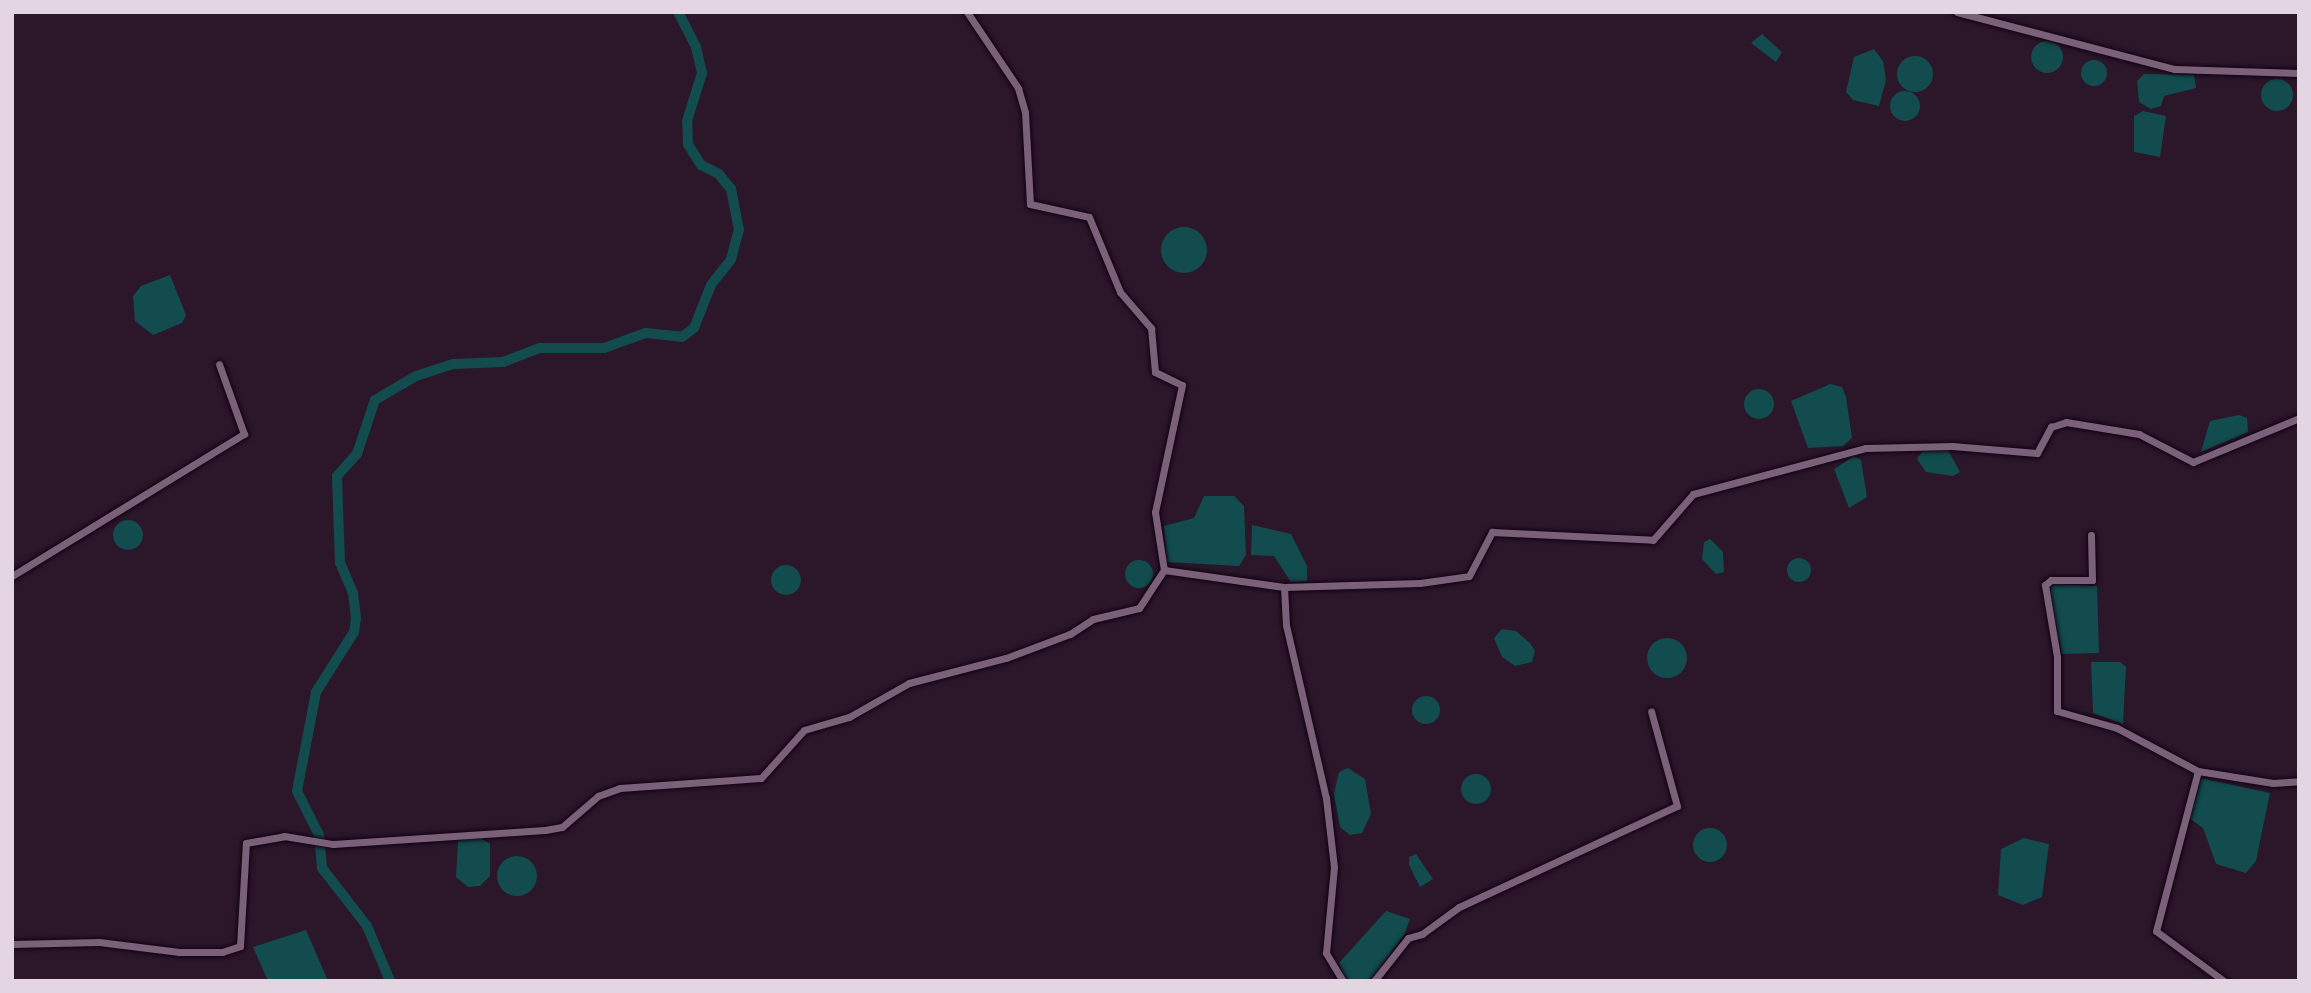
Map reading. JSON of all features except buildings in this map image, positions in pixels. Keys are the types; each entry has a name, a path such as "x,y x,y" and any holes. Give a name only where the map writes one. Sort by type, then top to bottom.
{"street":[{"path":"12,944 99,942 179,953 222,952 240,946 246,843 284,836 333,844 545,830 562,827 598,796 620,788 761,778 804,730 849,716 909,683 1019,654 1093,619 1139,608 1148,603 1164,570 1156,512 1182,385 1155,372 1151,328 1120,292 1090,217 1030,204 1025,112 1018,88 967,12"},
{"path":"1957,12 2175,69 2299,73"},
{"path":"12,576 244,434 219,364"},
{"path":"1164,570 1284,587 1358,587 1469,576 1492,532 1653,540 1693,494 1866,449 1952,446 2037,453 2050,427 2066,422 2140,434 2193,462 2299,418"},
{"path":"2091,535 2092,580 2051,580 2045,585 2057,657 2057,711 2117,728 2198,771 2273,783 2299,781"},
{"path":"1284,587 1286,625 1326,798 1334,867 1326,953 1343,981"},
{"path":"1374,981 1408,938 1422,934 1459,907 1677,806 1651,712"},
{"path":"2198,771 2156,932 2224,981"}],"shaded area":[{"path":"1762,34 1782,52 1776,62 1751,43"},
{"path":"2047,41 2059,45 2063,57 2059,69 2047,73 2035,69 2031,57 2035,45"},
{"path":"1874,49 1883,61 1886,80 1879,106 1853,100 1846,92 1854,57"},
{"path":"1915,56 1927,62 1933,74 1927,86 1915,92 1903,86 1897,74 1903,62"},
{"path":"2094,60 2103,64 2107,73 2103,82 2094,86 2085,82 2081,73 2085,64"},
{"path":"2144,74 2194,75 2196,88 2164,96 2161,106 2151,109 2139,102 2137,81"},
{"path":"2277,79 2288,84 2293,95 2288,106 2277,111 2266,106 2261,95 2266,84"},
{"path":"1905,91 1916,95 1920,106 1916,117 1905,121 1894,117 1890,106 1894,95"},
{"path":"2143,111 2166,116 2160,157 2134,152 2134,116"},
{"path":"1184,227 1200,234 1207,250 1200,266 1184,273 1168,266 1161,250 1168,234"},
{"path":"170,275 186,315 182,323 153,335 135,321 133,296 141,286"},
{"path":"1830,384 1842,387 1852,438 1843,446 1808,448 1791,401"},
{"path":"1759,389 1770,393 1774,404 1770,415 1759,419 1748,415 1744,404 1748,393"},
{"path":"2239,415 2247,418 2248,432 2201,452 2210,421"},
{"path":"1924,449 1948,450 1960,472 1953,476 1926,472 1917,459"},
{"path":"1854,456 1861,460 1867,497 1849,508 1834,469"},
{"path":"1204,496 1234,496 1244,506 1246,555 1239,566 1167,562 1164,526 1194,518"},
{"path":"128,520 139,524 143,535 139,546 128,550 117,546 113,535 117,524"},
{"path":"1252,525 1291,534 1307,566 1307,581 1291,582 1274,556 1251,555"},
{"path":"1710,539 1723,552 1724,572 1716,574 1702,559 1704,542"},
{"path":"1799,558 1808,561 1811,570 1808,579 1799,582 1790,579 1787,570 1790,561"},
{"path":"1139,560 1149,564 1153,574 1149,584 1139,588 1129,584 1125,574 1129,564"},
{"path":"786,565 792,566 800,574 800,586 792,594 786,595 780,594 772,586 771,580 772,574 780,566"},
{"path":"2048,586 2097,586 2099,653 2062,654"},
{"path":"1502,629 1516,631 1530,643 1535,651 1532,662 1515,666 1502,657 1494,638"},
{"path":"1667,638 1675,639 1681,644 1686,650 1686,666 1681,672 1675,677 1667,678 1659,677 1653,672 1648,666 1647,658 1648,650 1653,644 1659,639"},
{"path":"2091,662 2120,662 2126,667 2123,724 2093,713"},
{"path":"1426,696 1436,700 1440,710 1436,720 1426,724 1416,720 1412,710 1416,700"},
{"path":"1348,768 1365,779 1371,814 1362,833 1350,835 1340,827 1334,794 1339,772"},
{"path":"1476,774 1487,778 1491,789 1487,800 1476,804 1465,800 1461,789 1465,778"},
{"path":"2200,778 2270,793 2256,861 2246,873 2216,864 2203,828 2189,818"},
{"path":"1710,828 1722,833 1727,845 1722,857 1710,862 1698,857 1693,845 1698,833"},
{"path":"479,837 490,844 490,876 480,886 468,887 456,877 458,841"},
{"path":"2024,838 2049,844 2042,897 2023,905 1998,895 2001,849"},
{"path":"1416,854 1433,879 1420,887 1409,865 1409,857"},
{"path":"517,856 531,862 537,876 531,890 517,896 503,890 497,876 503,862"},
{"path":"1386,911 1410,919 1404,935 1370,981 1346,981 1339,963"},
{"path":"306,930 328,981 268,981 253,947"}],"waterway":[{"path":"390,981 367,926 322,868 319,835 297,791 316,692 354,632 356,618 353,593 340,563 337,476 357,454 375,400 416,376 453,364 503,362 540,348 604,348 646,333 682,337 694,328 711,285 731,259 739,230 731,189 719,174 701,165 688,144 687,121 702,73 696,47 678,12"}]}
